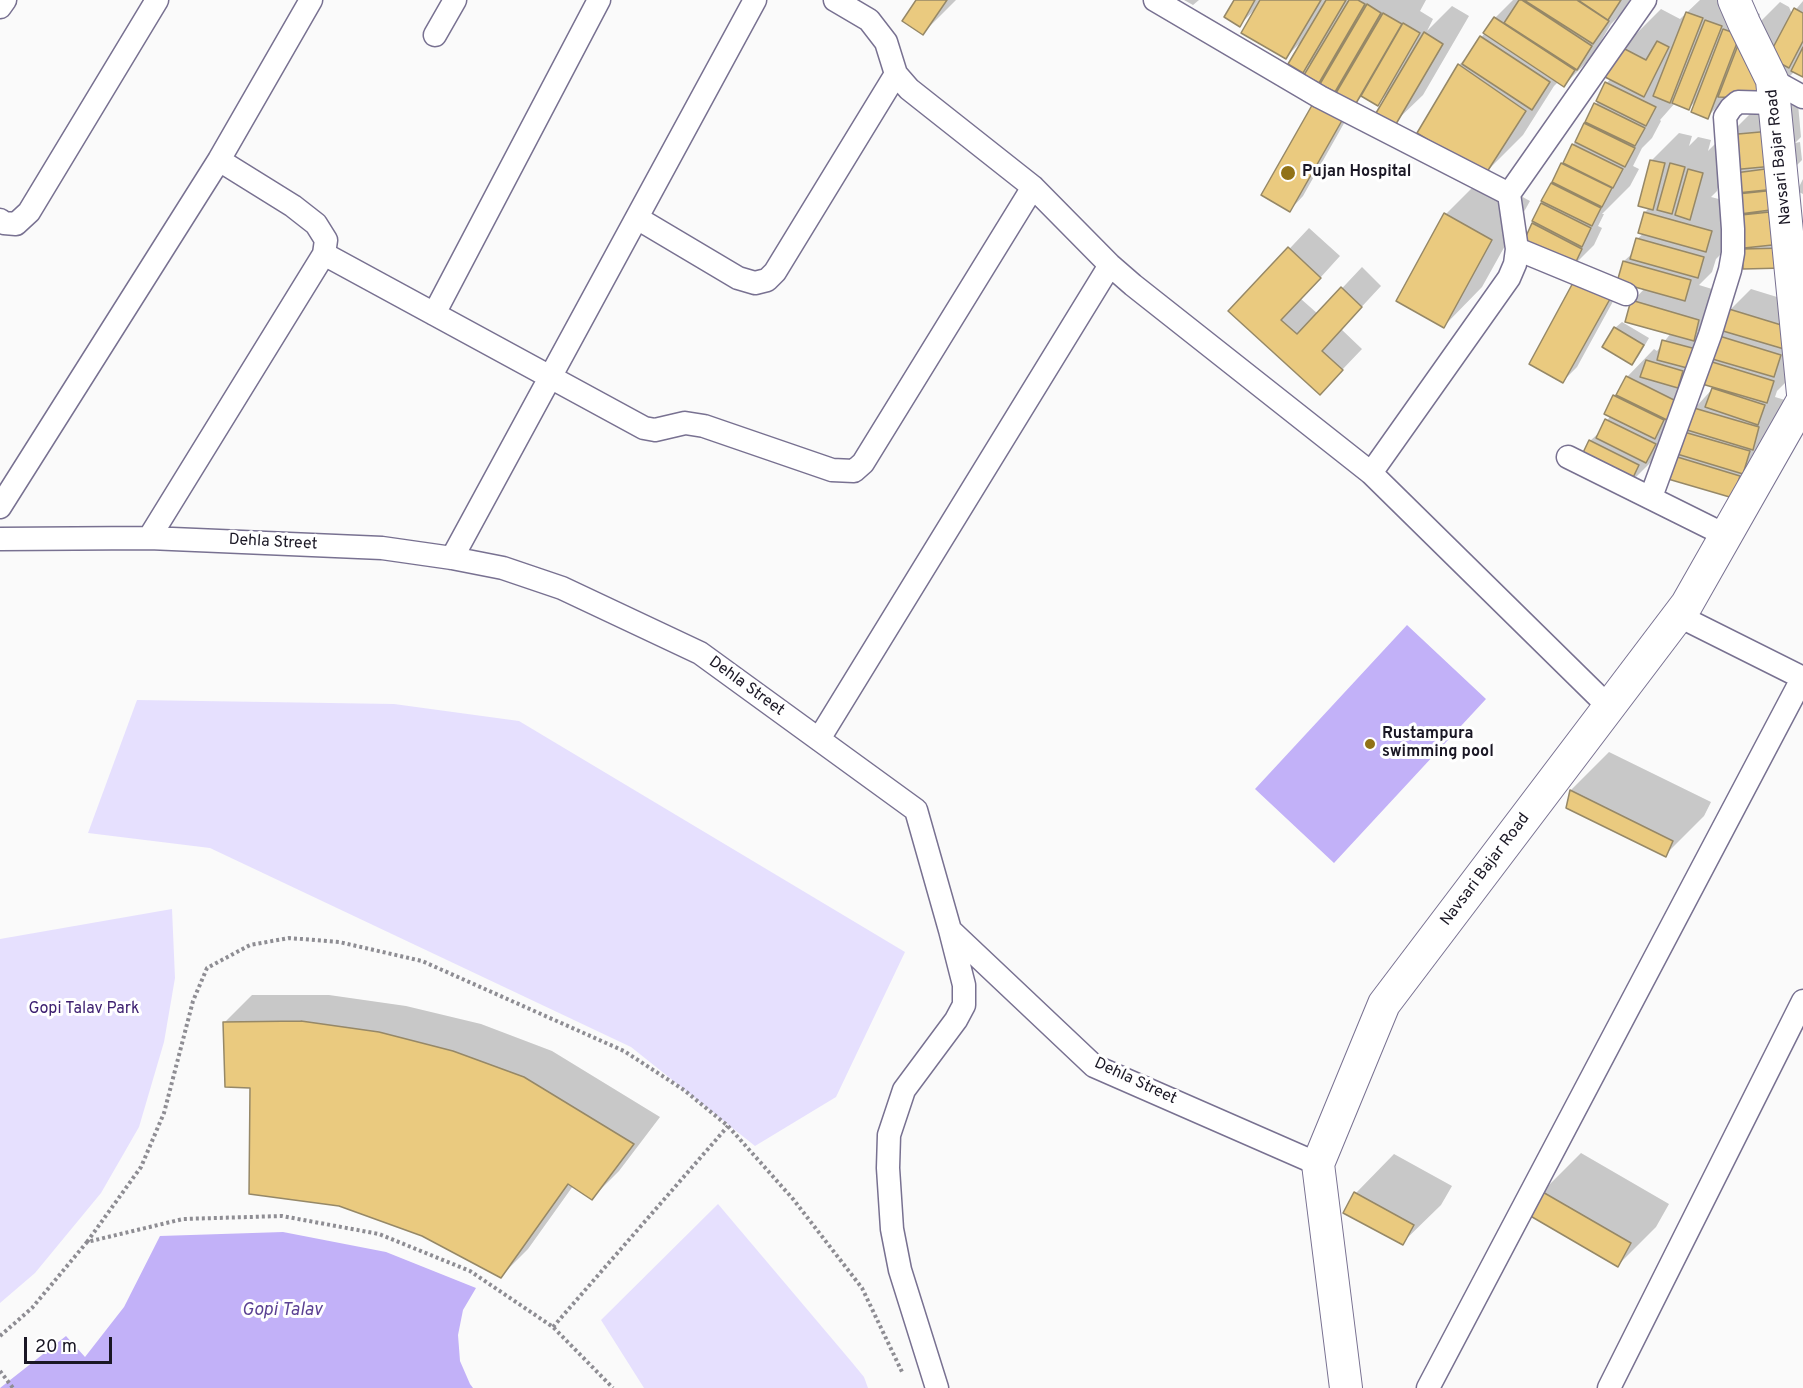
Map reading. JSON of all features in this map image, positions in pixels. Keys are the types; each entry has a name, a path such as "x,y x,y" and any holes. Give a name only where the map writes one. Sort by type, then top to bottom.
{"main road":[{"name":"Navsari Bajar Road","path":"1734,0 1744,23 1783,93 1803,394"},
{"name":"Navsari Bajar Road","path":"1346,1388 1318,1164 1384,1004 1679,616 1803,400"}],"street":[{"path":"0,7 5,0"},
{"path":"0,220 4,223 16,224 29,212 157,0"},
{"path":"0,507 219,160 311,0"},
{"path":"435,35 454,0"},
{"path":"434,314 599,0"},
{"path":"452,558 755,0"},
{"path":"835,0 869,20 886,42 896,74 909,89 1033,187 1110,265 1371,474 1610,708"},
{"path":"1155,0 1320,97 1509,194"},
{"path":"1371,474 1509,278 1515,264 1517,249 1509,194 1645,0"},
{"path":"637,218 738,278 756,283 767,280 775,272 896,74"},
{"path":"1651,497 1710,334 1730,270 1733,253 1725,117 1738,102 1783,93"},
{"path":"149,538 324,254 326,240 316,224 293,206 219,160"},
{"path":"324,254 644,428 655,430 685,423 704,426 832,470 854,471 863,464 1033,187"},
{"path":"1517,249 1626,294"},
{"path":"819,739 1110,265"},
{"path":"1568,457 1725,535"},
{"name":"Dehla Street","path":"0,538 149,538 382,548 452,558 503,567 562,588 700,653 916,810 950,930 1094,1066 1318,1164"},
{"path":"1428,1388 1803,677 1679,616"},
{"path":"937,1388 900,1270 892,1229 888,1168 890,1135 904,1090 956,1020 964,1005 964,985 950,930"},
{"path":"1609,1388 1803,1001"}],"path":[{"path":"0,1336 32,1308 87,1242 141,1167 164,1113 193,1001 207,968 250,945 289,938 339,942 422,961 624,1051 684,1090 728,1125 793,1199 862,1288 907,1382"},
{"path":"553,1327 728,1125"},
{"path":"87,1242 183,1219 282,1216 379,1234 470,1271 553,1327 613,1388"},
{"path":"0,1371 13,1388"}],"green space":[{"path":"137,700 394,704 519,721 905,952 836,1097 755,1146 631,1047 210,848 88,833"},
{"name":"Gopi Talav Park","path":"172,909 175,978 164,1042 139,1127 101,1193 35,1273 0,1303 0,939"},
{"path":"718,1204 864,1377 868,1388 644,1388 601,1320"}],"water":[{"name":"Rustampura swimming pool","path":"1407,625 1486,699 1334,863 1255,789"},
{"name":"Gopi Talav","path":"283,1232 386,1252 476,1288 463,1310 458,1335 460,1361 473,1388 0,1388 66,1336 85,1357 124,1307 160,1236"}],"building":[{"path":"916,0 947,0 923,35 902,21"},
{"path":"1234,0 1255,0 1240,27 1224,17"},
{"path":"1260,0 1321,0 1286,59 1241,33"},
{"path":"1326,0 1346,0 1303,73 1288,64"},
{"path":"1349,0 1358,0 1365,4 1319,83 1304,75"},
{"path":"1519,0 1592,46 1577,70 1504,23"},
{"path":"1524,0 1577,0 1609,21 1593,44"},
{"path":"1578,0 1621,0 1608,20"},
{"path":"1367,4 1381,13 1335,92 1320,84"},
{"path":"1794,8 1803,13 1803,41 1789,68 1768,57"},
{"path":"1686,12 1703,18 1670,103 1653,96"},
{"path":"1383,13 1402,24 1355,105 1336,93"},
{"path":"1494,17 1575,70 1564,87 1483,33"},
{"path":"1705,20 1722,26 1689,110 1672,103"},
{"path":"1403,23 1420,33 1378,106 1361,96"},
{"path":"1723,29 1740,35 1708,119 1691,112"},
{"path":"1424,32 1443,44 1396,124 1376,113"},
{"path":"1480,36 1550,82 1532,110 1462,64"},
{"path":"1740,40 1769,99 1718,97"},
{"path":"1657,41 1669,47 1644,97 1605,77 1621,47 1646,60"},
{"path":"1803,47 1803,77 1791,71"},
{"path":"1458,64 1526,111 1485,175 1417,133"},
{"path":"1605,82 1656,107 1646,126 1596,101"},
{"path":"1315,100 1344,117 1290,212 1261,195"},
{"path":"1594,103 1645,128 1635,146 1585,122"},
{"path":"1584,123 1635,148 1625,167 1575,142"},
{"path":"1771,131 1774,166 1731,170 1727,135"},
{"path":"1572,144 1623,169 1613,188 1563,163"},
{"path":"1650,160 1665,163 1653,210 1638,206"},
{"path":"1561,163 1612,188 1602,207 1552,182"},
{"path":"1670,163 1685,167 1672,214 1657,210"},
{"path":"1773,168 1776,189 1737,193 1735,173"},
{"path":"1688,169 1703,173 1690,220 1675,215"},
{"path":"1551,183 1601,208 1592,226 1541,201"},
{"path":"1776,190 1778,209 1740,214 1737,194"},
{"path":"1541,203 1591,228 1582,247 1532,221"},
{"path":"1779,211 1782,244 1744,248 1741,215"},
{"path":"1644,212 1712,231 1706,252 1638,233"},
{"path":"1444,213 1492,240 1444,328 1396,301"},
{"path":"1532,223 1582,249 1573,268 1523,243"},
{"path":"1636,238 1704,257 1698,278 1630,259"},
{"path":"1288,247 1321,278 1281,320 1297,334 1341,287 1362,307 1322,351 1343,370 1320,395 1228,311"},
{"path":"1784,248 1784,268 1743,269 1742,249"},
{"path":"1623,261 1691,280 1685,301 1617,282"},
{"path":"1575,279 1610,299 1563,383 1529,364"},
{"path":"1631,300 1699,320 1694,341 1625,322"},
{"path":"1729,309 1791,328 1784,349 1723,331"},
{"path":"1614,327 1644,345 1632,365 1602,347"},
{"path":"1716,335 1781,355 1774,377 1709,358"},
{"path":"1662,340 1696,349 1691,369 1657,360"},
{"path":"1646,360 1683,371 1678,388 1640,377"},
{"path":"1709,361 1774,381 1767,403 1702,384"},
{"path":"1626,376 1676,401 1667,420 1616,395"},
{"path":"1712,388 1765,405 1758,425 1705,407"},
{"path":"1613,395 1664,420 1655,439 1604,414"},
{"path":"1694,408 1759,427 1753,450 1687,430"},
{"path":"1605,419 1656,444 1646,463 1596,438"},
{"path":"1684,432 1750,451 1743,474 1677,454"},
{"path":"1589,440 1639,465 1630,484 1580,459"},
{"path":"1674,456 1740,476 1733,498 1668,479"},
{"path":"1570,790 1673,841 1666,857 1566,808"},
{"path":"301,1021 379,1032 453,1051 524,1077 634,1144 592,1200 568,1184 501,1278 422,1236 339,1206 249,1194 250,1088 225,1087 223,1022"},
{"path":"1541,1191 1631,1243 1618,1267 1527,1214"},
{"path":"1354,1192 1414,1225 1403,1245 1343,1213"}],"place":[{"name":"Pujan Hospital","path":"1288,173"},
{"name":"Rustampura swimming pool","path":"1370,744"}]}
